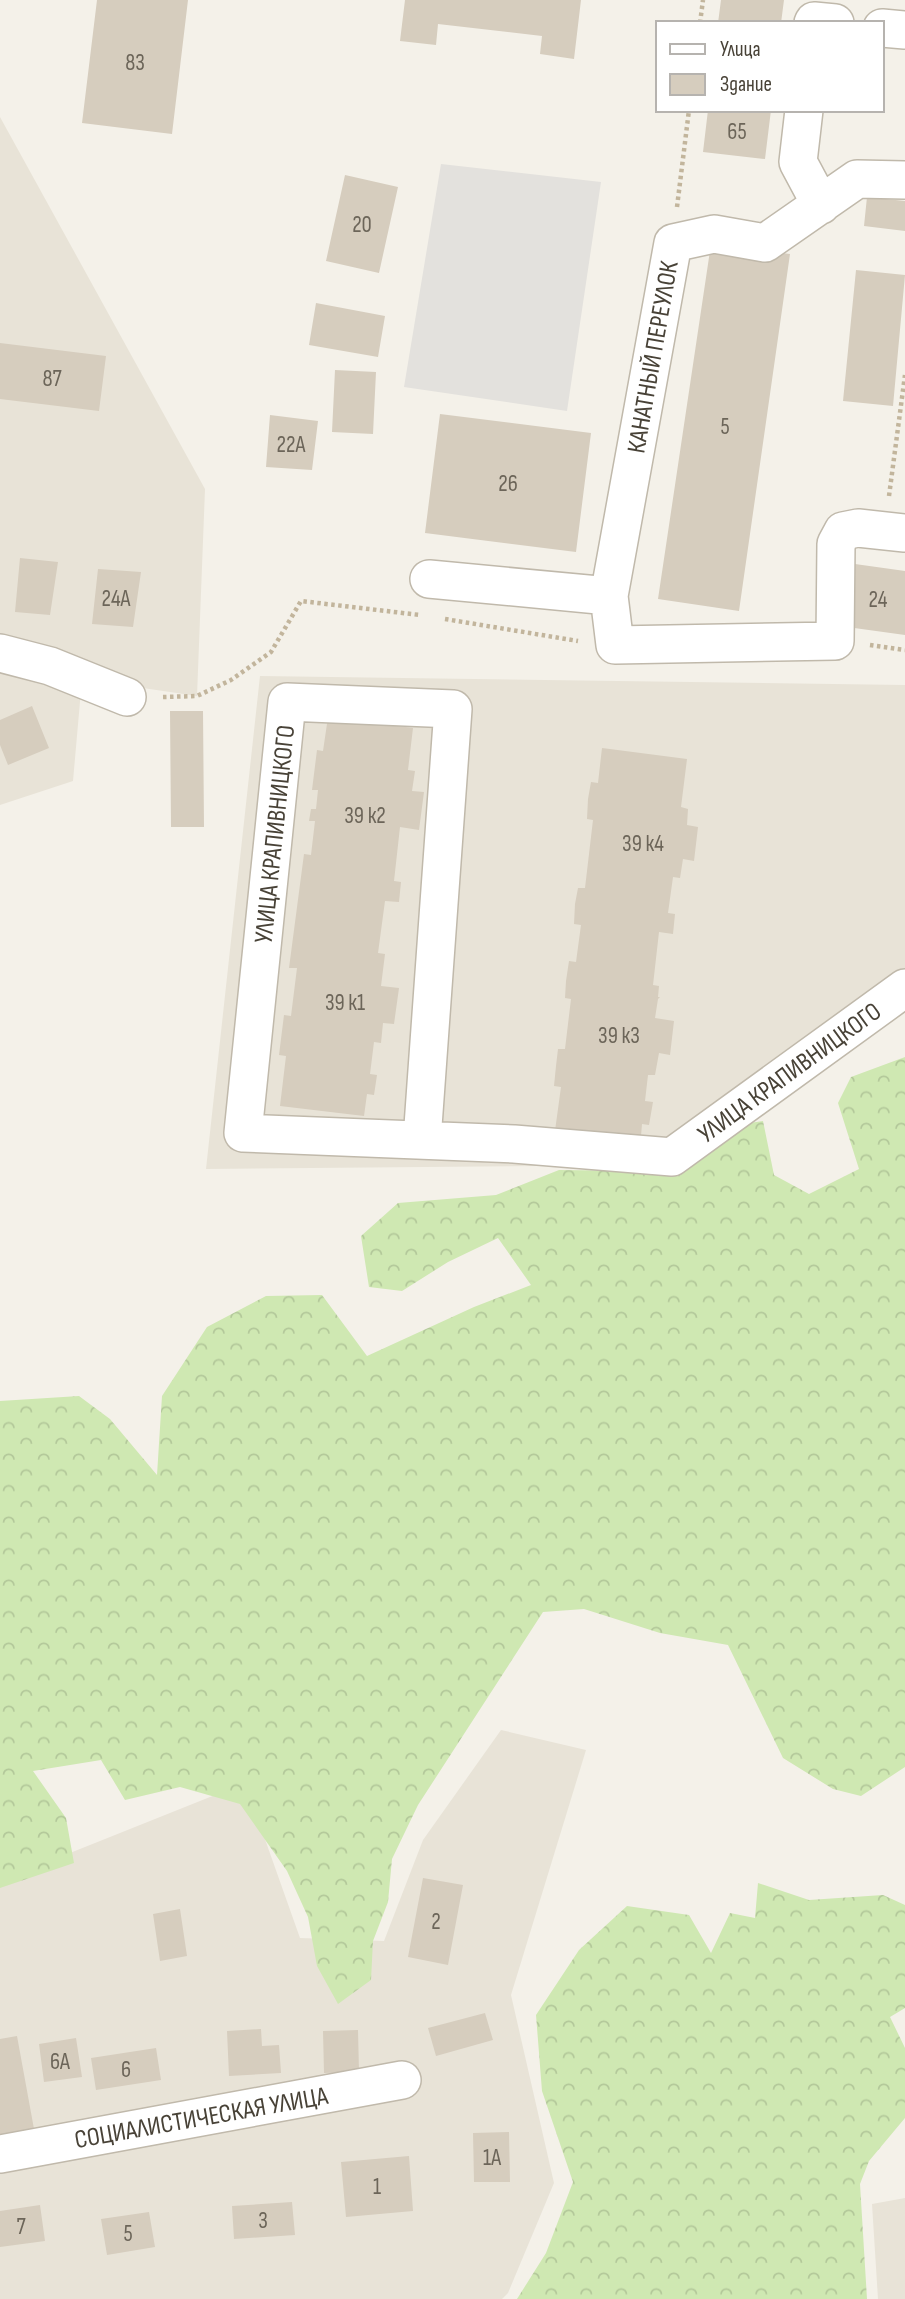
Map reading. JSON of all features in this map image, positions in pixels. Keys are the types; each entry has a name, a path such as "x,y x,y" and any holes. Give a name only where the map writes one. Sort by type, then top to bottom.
{"street":[{"path":"884,28 905,30"},
{"path":"804,112 799,162 821,205"},
{"name":"КАНАТНЫЙ ПЕРЕУЛОК","path":"895,533 858,528 843,531 836,544 835,641 615,645 609,596 673,243 714,234 765,243 857,179 905,180"},
{"path":"429,579 609,596"},
{"path":"0,653 50,666 127,697"},
{"name":"УЛИЦА КРАПИВНИЦКОГО","path":"422,1140 453,709 287,702 243,1133 514,1144 672,1157 905,988"},
{"name":"СОЦИАЛИСТИЧЕСКАЯ УЛИЦА","path":"0,2154 402,2080"}],"path":[{"path":"701,21 703,0"},
{"path":"673,243 690,112"},
{"path":"895,533 905,375"},
{"path":"127,697 197,696 231,680 271,652 301,601 421,615"},
{"path":"435,617 583,641"}],"shaded area":[{"path":"0,117 205,489 197,696 82,679 73,781 0,805"},
{"path":"441,164 601,182 567,411 404,387"},
{"path":"260,676 905,685 905,975 662,1165 206,1169"},
{"path":"501,1730 586,1750 511,1995 554,2183 508,2293 502,2299 0,2299 0,1881 245,1783 300,1938 384,1941 423,1840"},
{"path":"905,2198 905,2299 878,2299 872,2204"}],"green space":[{"path":"905,1057 905,1767 861,1796 833,1789 783,1758 728,1645 660,1633 584,1609 543,1612 418,1805 392,1859 388,1902 373,1941 371,1980 338,2004 317,1966 308,1917 287,1871 240,1804 180,1787 125,1800 101,1760 33,1771 66,1818 74,1863 0,1888 0,1401 79,1396 110,1419 157,1475 162,1396 207,1327 266,1296 322,1295 367,1356 474,1307 531,1285 498,1238 448,1262 402,1291 369,1287 361,1236 398,1203 496,1195 559,1170 647,1171 743,1124 763,1121 774,1175 809,1194 859,1169 838,1103 851,1077"},
{"path":"758,1883 809,1900 883,1895 905,1905 905,2008 890,2017 905,2048 905,2118 869,2161 860,2184 867,2299 517,2299 546,2253 573,2182 542,2091 536,2015 579,1950 627,1906 689,1915 711,1953 730,1913 755,1918"}],"building":[{"path":"97,0 188,0 172,134 82,123"},
{"path":"405,0 581,0 574,59 540,54 542,36 438,24 436,45 400,41"},
{"path":"721,0 784,0 781,21 718,21"},
{"path":"708,112 771,112 765,159 703,152"},
{"path":"345,175 398,187 379,273 326,261"},
{"path":"867,197 905,201 905,231 864,226"},
{"path":"711,244 790,254 739,611 658,599"},
{"path":"856,270 905,275 893,406 843,401"},
{"path":"316,303 385,316 378,357 309,345"},
{"path":"0,343 106,356 99,411 0,399"},
{"path":"335,370 376,372 373,434 332,432"},
{"path":"440,414 591,433 576,552 425,533"},
{"path":"270,415 318,421 312,470 266,467"},
{"path":"20,558 58,562 50,615 15,612"},
{"path":"855,564 905,571 905,635 847,627"},
{"path":"98,569 141,572 133,627 92,624"},
{"path":"32,706 49,748 8,765 0,745 0,720"},
{"path":"170,711 203,711 204,827 171,827"},
{"path":"328,717 413,728 408,770 415,771 412,791 424,792 419,830 400,827 394,881 401,882 399,902 385,901 378,953 385,954 381,986 399,988 394,1024 383,1023 381,1043 374,1042 370,1074 377,1075 374,1095 367,1094 364,1116 280,1106 286,1056 279,1055 284,1015 291,1016 297,968 289,968 304,854 311,855 315,821 309,821 311,809 316,809 318,790 312,790 317,750 323,751"},
{"path":"602,748 687,759 681,807 688,809 687,825 698,827 694,861 683,859 680,878 673,877 668,913 675,914 673,934 659,932 653,985 659,986 660,997 655,1018 674,1021 670,1055 659,1053 655,1075 648,1075 645,1101 653,1102 649,1125 642,1124 640,1148 554,1138 561,1087 554,1086 558,1049 565,1049 571,999 565,998 566,981 569,961 576,962 581,925 574,924 575,904 578,888 585,888 593,820 587,819 588,799 591,782 598,783"},
{"path":"423,1878 463,1885 448,1965 408,1957"},
{"path":"180,1909 187,1956 160,1961 153,1914"},
{"path":"485,2013 493,2040 436,2056 428,2028"},
{"path":"261,2029 262,2046 279,2045 281,2073 229,2076 227,2031"},
{"path":"358,2030 359,2072 324,2073 323,2031"},
{"path":"17,2036 34,2129 0,2135 0,2039"},
{"path":"76,2038 82,2077 44,2082 39,2044"},
{"path":"156,2048 161,2080 96,2090 91,2058"},
{"path":"509,2132 510,2182 474,2182 473,2133"},
{"path":"409,2156 413,2211 346,2217 341,2162"},
{"path":"292,2202 295,2235 234,2239 232,2206"},
{"path":"40,2205 45,2241 0,2247 0,2211"},
{"path":"149,2212 155,2247 107,2255 101,2219"}]}
